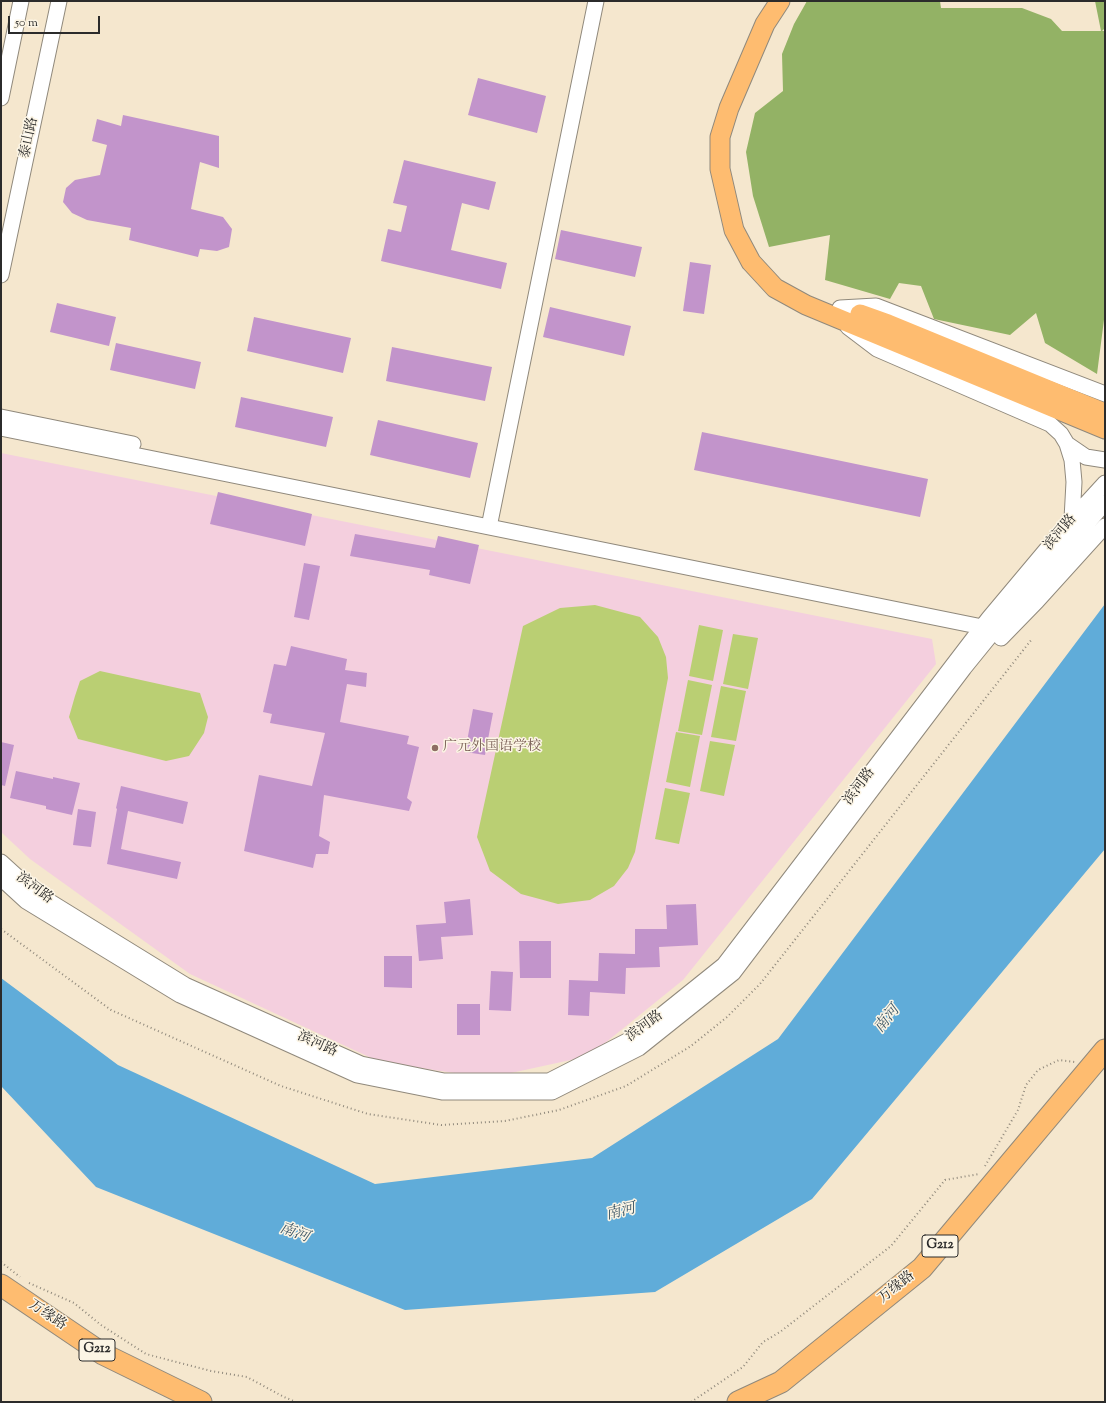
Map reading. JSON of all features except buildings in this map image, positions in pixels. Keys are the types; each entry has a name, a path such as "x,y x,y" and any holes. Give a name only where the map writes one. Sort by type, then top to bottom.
{"highway":[{"name":"万缘路","path":"738,1402 781,1382 922,1268 1101,1059"},
{"name":"万缘路","path":"762,1402 787,1391 927,1276 1101,1059"},
{"name":"万缘路","path":"1,1285 103,1354 201,1402"},
{"name":"万缘路","path":"1,1300 102,1369 176,1402"}],"main road":[{"path":"780,1 765,24 729,108 720,137 720,168 734,230 751,262 775,288 806,305 837,312 1105,413"},
{"path":"792,1 774,29 738,111 730,139 730,167 744,227 759,256 782,280 837,312"},
{"path":"886,330 1105,429"}],"street":[{"path":"1,98 21,1"},
{"name":"泰山路","path":"1,275 59,1"},
{"path":"490,523 596,1"},
{"path":"837,312 876,306 1105,394"},
{"path":"837,312 877,349 1050,424 1061,434 1067,444 1072,460 1074,482 1072,519"},
{"path":"1,417 490,523"},
{"path":"1,428 490,523 995,625 1037,601 1105,526"},
{"path":"1067,444 1086,457 1105,460"},
{"name":"滨河路","path":"1,878 26,901 180,996 357,1075 442,1092 552,1092 639,1048 733,973 964,668 1072,519 1105,483"},
{"name":"滨河路","path":"1,862 34,892 185,985 361,1064 444,1081 549,1081 633,1038 724,965 995,625 1105,503"}],"path":[{"path":"1,929 111,1010 281,1086 361,1112 441,1125 506,1121 559,1110 626,1086 691,1046 727,1017 760,984 1032,639"},
{"path":"984,1168 1018,1110 1026,1085 1038,1070 1059,1060 1101,1059"},
{"path":"692,1402 742,1367 763,1342 780,1332 891,1246 945,1180 980,1174"},
{"path":"1,1262 22,1278"},
{"path":"28,1282 74,1303 101,1325 146,1354 211,1371 247,1377 296,1402"}],"shaded area":[{"name":"广元外国语学校","path":"1,453 932,639 936,664 683,980 589,1056 488,1078 380,1062 190,974 30,859 1,832"}],"green space":[{"path":"807,1 940,1 941,8 1022,8 1051,19 1062,31 1101,31 1095,1 1105,1 1105,28 1102,31 1105,31 1105,312 1097,374 1045,343 1036,313 1010,335 934,319 921,286 899,283 890,299 825,280 830,235 769,247 753,196 746,152 755,113 783,91 782,54 794,24"},
{"path":"595,605 640,617 658,637 666,657 668,678 635,852 628,868 614,886 590,900 558,904 521,894 490,871 477,837 523,626 560,608"},
{"path":"699,625 723,630 713,681 689,676"},
{"path":"733,634 758,638 748,689 723,684"},
{"path":"100,671 200,693 208,717 204,733 189,756 166,761 78,739 69,717 75,696 80,681"},
{"path":"688,680 712,685 702,735 678,731"},
{"path":"721,686 746,691 736,741 711,737"},
{"path":"676,732 700,736 690,787 666,782"},
{"path":"710,741 735,745 724,796 700,791"},
{"path":"665,788 690,793 679,844 655,839"}],"water":[{"name":"南河","path":"1105,604 1105,849 812,1199 655,1292 405,1310 96,1187 1,1086 1,978 118,1065 375,1184 592,1158 778,1039"}],"place":[{"name":"广元外国语学校","path":"435,748"}]}
